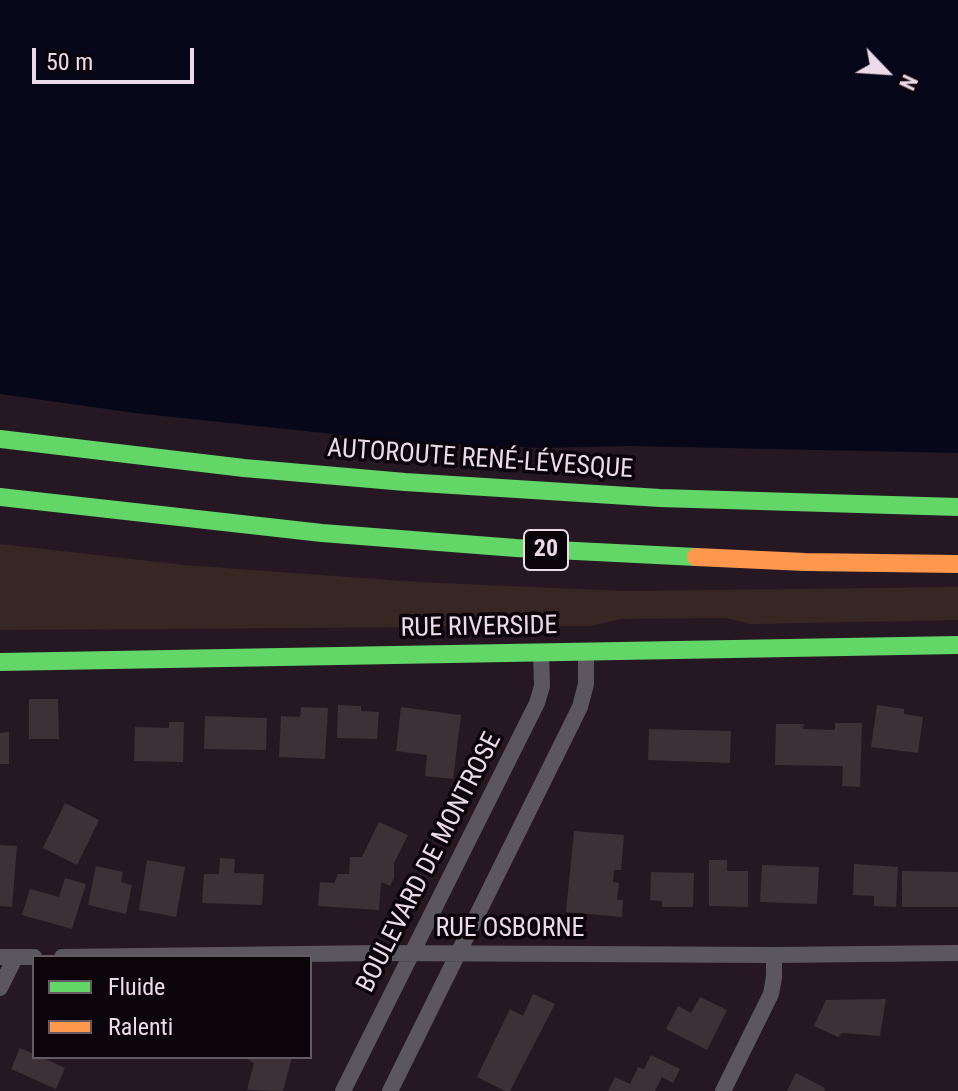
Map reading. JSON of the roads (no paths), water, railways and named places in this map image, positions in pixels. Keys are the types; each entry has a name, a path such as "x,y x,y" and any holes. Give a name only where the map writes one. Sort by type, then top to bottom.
{"main road":[{"name":"AUTOROUTE RENÉ-LÉVESQUE","path":"0,439 244,468 419,483 660,498 958,507"},
{"name":"20","path":"0,499 322,533 516,548 792,561 958,564"},
{"name":"RUE RIVERSIDE","path":"0,662 958,645"}],"street":[{"name":"BOULEVARD DE MONTROSE","path":"343,1091 537,703 542,686 541,652"},
{"path":"390,1091 580,707 586,684 586,652"},
{"name":"RUE OSBORNE","path":"236,955 958,953"},
{"path":"723,1091 771,994 774,955"},
{"path":"0,988 8,958 32,957"}],"water":[{"path":"0,0 958,0 958,453 630,446 540,448 399,441 135,413 0,394"}]}
